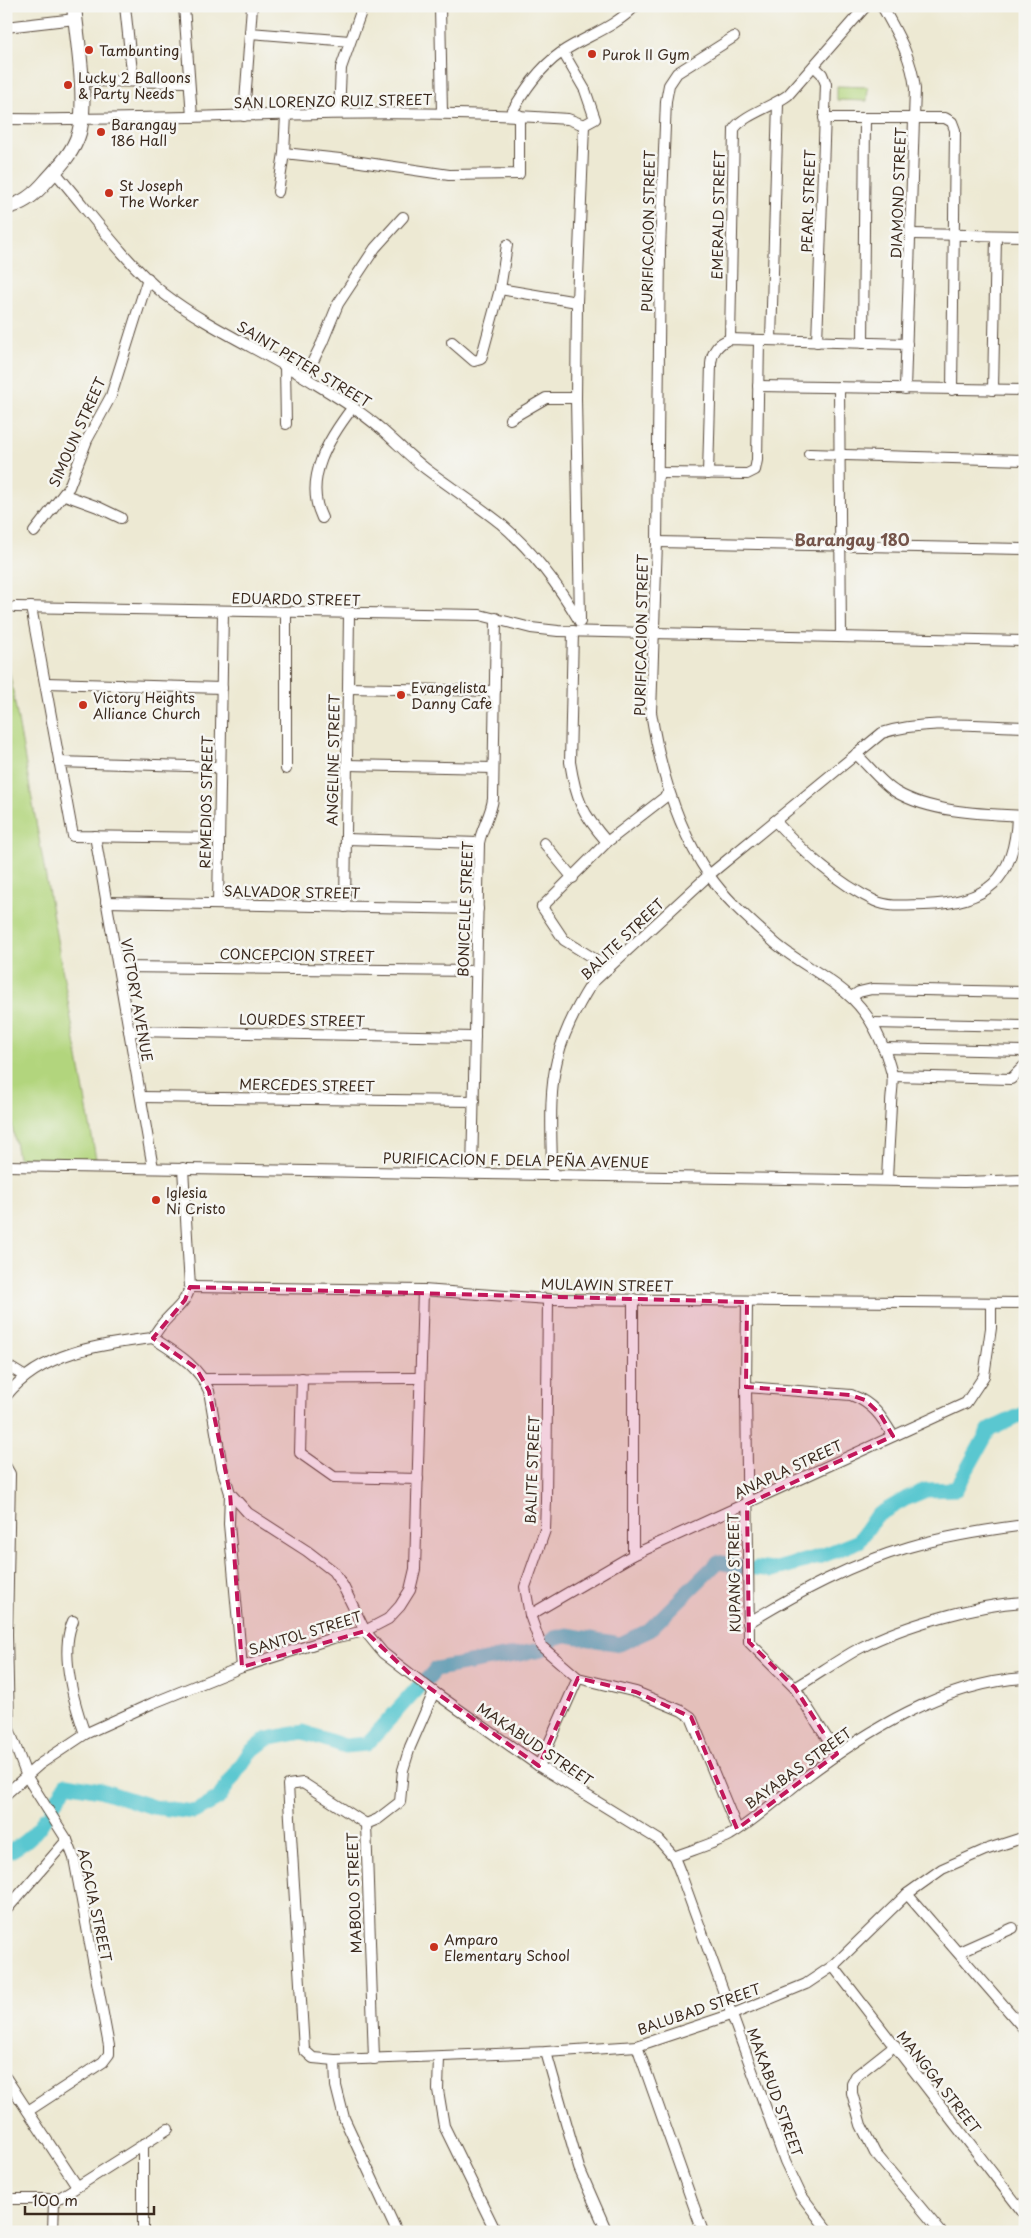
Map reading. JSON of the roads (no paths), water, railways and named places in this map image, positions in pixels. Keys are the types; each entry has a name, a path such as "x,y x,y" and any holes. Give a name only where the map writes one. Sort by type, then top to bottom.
{"main road":[{"path":"6,208 26,199 55,172 73,146 79,133 81,81 74,13"}],"street":[{"path":"125,6 133,81"},
{"path":"184,6 192,117"},
{"path":"244,116 252,6"},
{"path":"339,114 339,80 350,41 363,6"},
{"path":"440,6 442,112"},
{"path":"284,153 340,159 431,173 519,174 514,115 543,68 563,52 605,28 635,6"},
{"name":"EMERALD STREET","path":"730,339 733,134 737,125 778,103 797,86 866,6"},
{"name":"DIAMOND STREET","path":"882,6 898,35 914,76 911,234 905,388"},
{"path":"6,27 74,13"},
{"path":"250,33 350,41"},
{"name":"PURIFICACION STREET","path":"734,37 683,68 672,79 668,92 663,147 660,249 658,473 651,712 655,738 669,794 689,839 709,875 732,901 776,944 851,997 865,1011 872,1023 892,1076 887,1180"},
{"path":"563,52 585,90 595,119 584,125 577,302 576,398 582,627"},
{"name":"PEARL STREET","path":"814,66 822,74 826,84 817,342"},
{"path":"81,81 189,82"},
{"path":"771,340 778,103"},
{"name":"SAN LORENZO RUIZ STREET","path":"6,119 81,120 442,112 568,119 584,125"},
{"path":"278,192 284,153 286,115"},
{"path":"824,118 945,118 952,122 955,130 952,390"},
{"path":"863,343 865,118"},
{"name":"SAINT PETER STREET","path":"55,172 148,278 183,307 305,377 353,407 425,468 499,523 524,546 568,601 582,627"},
{"path":"305,377 338,304 375,248 403,217"},
{"path":"911,234 1025,236"},
{"path":"993,390 996,236"},
{"path":"452,342 474,360 481,359 500,289 507,245"},
{"name":"SIMOUN STREET","path":"34,532 65,495 87,440 111,396 148,278"},
{"path":"500,289 577,302"},
{"path":"708,474 712,356 716,348 723,342 730,339 907,344"},
{"path":"658,473 747,474 754,470 757,460 759,340"},
{"path":"285,366 286,424"},
{"path":"758,386 1025,390"},
{"path":"839,387 841,636"},
{"path":"510,419 546,398 576,398"},
{"path":"322,518 316,506 315,482 322,458 332,436 353,407"},
{"path":"809,454 1025,460"},
{"path":"65,495 121,518"},
{"path":"656,542 1025,548"},
{"name":"EDUARDO STREET","path":"16,606 349,614 480,615 530,628 573,631 582,627 654,632 1025,641"},
{"path":"31,607 73,836 220,838"},
{"name":"REMEDIOS STREET","path":"218,904 223,610"},
{"path":"286,612 286,769"},
{"name":"ANGELINE STREET","path":"345,907 349,614"},
{"name":"BONICELLE STREET","path":"472,1173 479,843 492,807 496,618"},
{"path":"573,631 570,762 572,778 582,810 607,842"},
{"path":"46,683 222,688"},
{"path":"348,688 495,691"},
{"path":"775,821 828,873 877,902 899,906 966,900 983,892 997,880 1012,858 1021,816 941,808 912,799 895,792 856,754 882,733 900,728 924,725 1025,727"},
{"name":"BALITE STREET","path":"552,1175 552,1115 557,1058 581,999 592,983 709,875 856,754"},
{"path":"59,762 220,767"},
{"path":"347,765 493,768"},
{"path":"609,968 564,940 542,906 573,878 607,842 669,794"},
{"name":"VICTORY AVENUE","path":"95,836 152,1168"},
{"path":"346,839 479,843"},
{"path":"544,842 573,878"},
{"name":"SALVADOR STREET","path":"106,902 478,909"},
{"name":"CONCEPCION STREET","path":"118,967 476,971"},
{"path":"851,997 859,992 872,989 1025,992"},
{"path":"872,1023 1025,1026"},
{"name":"LOURDES STREET","path":"129,1032 475,1037"},
{"path":"883,1048 1025,1051"},
{"path":"892,1076 1011,1079 1025,1065"},
{"name":"MERCEDES STREET","path":"141,1097 474,1101"},
{"name":"PURIFICACION F. DELA PEÑA AVENUE","path":"6,1166 887,1180 1025,1180"},
{"path":"6,1396 24,1376 55,1359 72,1353 126,1341 154,1338 164,1320 185,1300 190,1286 183,1168"},
{"name":"MULAWIN STREET","path":"190,1286 423,1290 548,1299 1025,1303"},
{"name":"SANTOL STREET","path":"6,1794 40,1764 86,1734 153,1703 242,1668 333,1638 365,1632 388,1618 400,1606 410,1590 415,1570 423,1290"},
{"name":"BALITE STREET","path":"548,1299 545,1530 525,1587 530,1615 541,1646 578,1678 636,1692 682,1711 690,1717 737,1829"},
{"path":"633,1555 634,1299"},
{"name":"KUPANG STREET","path":"747,1302 748,1623 750,1642 795,1688 837,1754"},
{"name":"ANAPLA STREET","path":"530,1615 633,1555 966,1403 984,1376 991,1328 991,1303"},
{"name":"MAKABUD STREET","path":"154,1338 186,1359 204,1379 212,1402 222,1468 230,1493 248,1513 307,1551 333,1572 343,1586 365,1632 383,1653 434,1692 539,1766 659,1840 674,1857 733,2014 784,2161 801,2195 828,2232"},
{"path":"6,1365 24,1376"},
{"path":"302,1378 300,1453 334,1477 418,1479"},
{"path":"204,1379 419,1378"},
{"path":"746,1387 851,1395 865,1400 876,1410 893,1436"},
{"name":"ACACIA STREET","path":"6,1467 10,1474 7,1634 8,1729 27,1777 67,1840 74,1858 109,2046 108,2054 103,2062 28,2111"},
{"path":"230,1493 229,1524 242,1668"},
{"path":"748,1623 799,1592 862,1563 910,1547 968,1533 1025,1525"},
{"path":"795,1688 861,1648 933,1619 1008,1603 1025,1602"},
{"path":"74,1621 67,1642 68,1665 78,1713 86,1734"},
{"path":"539,1766 578,1678"},
{"name":"BAYABAS STREET","path":"674,1857 730,1835 837,1754 920,1707 964,1690 1011,1679 1025,1678"},
{"name":"MABOLO STREET","path":"374,2059 366,1824 378,1819 400,1802 403,1770 410,1746 434,1692"},
{"name":"BALUBAD STREET","path":"366,1824 303,1783 288,1785 304,2050 313,2058 335,2060 439,2057 637,2046 733,2014 806,1984 833,1966 908,1894 942,1869 985,1850 1025,1837"},
{"path":"6,1910 67,1840"},
{"path":"908,1894 1025,2030"},
{"path":"959,1952 1013,1928"},
{"name":"MANGGA STREET","path":"833,1966 1025,2214"},
{"path":"637,2046 703,2232"},
{"path":"894,2046 856,2076 852,2084 852,2093 861,2125 875,2153 942,2232"},
{"path":"546,2052 579,2168 606,2232"},
{"path":"439,2057 438,2090 444,2126 496,2232"},
{"path":"335,2060 336,2086 344,2118 397,2232"},
{"path":"6,2078 77,2186"},
{"path":"6,2199 54,2199 61,2197 168,2130"},
{"path":"143,2144 143,2232"},
{"path":"53,2232 54,2199"}],"waterway":[{"path":"400,6 400,12"},
{"path":"756,1568 773,1570 819,1557 859,1541 876,1516 907,1498 926,1490 956,1489 989,1430 1025,1413"},
{"path":"547,1647 554,1638 567,1635 620,1644 648,1631 718,1562 743,1567"},
{"path":"427,1679 436,1669 541,1650"},
{"path":"52,1807 67,1784 100,1790 153,1807 194,1812 218,1799 250,1752 267,1739 303,1732 345,1746 367,1744 421,1684"},
{"path":"6,1853 28,1838 38,1829 45,1818"}],"place":[{"name":"Tambunting","path":"89,50"},
{"name":"Purok II Gym","path":"592,54"},
{"name":"Lucky 2 Balloons & Party Needs","path":"68,85"},
{"name":"Barangay 186 Hall","path":"101,132"},
{"name":"St Joseph The Worker","path":"109,193"},
{"name":"Evangelista Danny Cafe","path":"401,695"},
{"name":"Victory Heights Alliance Church","path":"83,705"},
{"name":"Iglesia Ni Cristo","path":"156,1200"},
{"name":"Amparo Elementary School","path":"434,1947"}],"district":[{"name":"Barangay 180","path":"852,539"}]}
